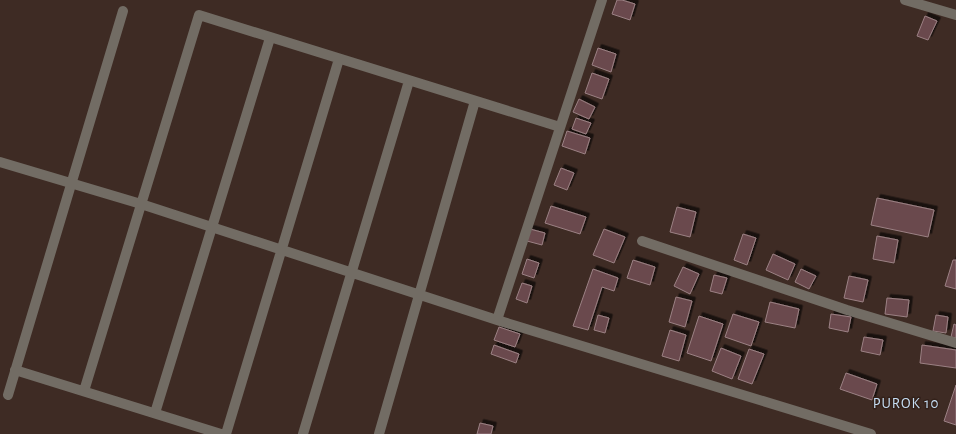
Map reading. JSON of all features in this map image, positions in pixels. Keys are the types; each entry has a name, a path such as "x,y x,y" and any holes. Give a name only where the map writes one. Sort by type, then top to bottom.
{"street":[{"path":"497,320 602,0"},
{"path":"905,0 956,15"},
{"path":"8,395 123,11"},
{"path":"84,391 199,15 560,127"},
{"path":"155,413 270,38"},
{"path":"226,434 339,59"},
{"path":"303,434 409,81"},
{"path":"379,434 475,101"},
{"path":"0,162 141,204 497,320 871,434"},
{"path":"642,241 847,310 956,343"},
{"path":"15,370 221,434"}],"building":[{"path":"617,0 635,4 630,20 612,14"},
{"path":"925,16 937,21 928,40 917,36"},
{"path":"598,48 616,54 611,72 592,65"},
{"path":"592,73 609,79 602,99 585,93"},
{"path":"579,99 595,107 589,119 573,112"},
{"path":"576,118 591,123 586,134 572,129"},
{"path":"567,131 590,138 585,154 562,146"},
{"path":"561,168 574,173 567,190 554,185"},
{"path":"877,198 934,210 928,237 871,225"},
{"path":"551,206 586,217 580,234 545,223"},
{"path":"677,207 696,212 690,237 670,232"},
{"path":"530,229 545,233 542,245 527,241"},
{"path":"604,229 625,237 614,263 593,255"},
{"path":"743,234 756,238 747,265 734,260"},
{"path":"877,236 898,240 894,263 873,259"},
{"path":"773,254 795,264 788,280 766,270"},
{"path":"527,259 539,263 534,278 522,274"},
{"path":"633,260 655,267 650,285 627,278"},
{"path":"953,260 956,260 956,289 945,286"},
{"path":"683,267 699,274 690,294 674,286"},
{"path":"593,269 618,278 614,291 602,287 588,330 573,326"},
{"path":"801,269 816,276 809,289 795,282"},
{"path":"714,275 727,278 722,294 710,291"},
{"path":"849,276 868,280 863,302 844,298"},
{"path":"522,283 532,286 527,303 516,299"},
{"path":"676,297 692,301 685,327 669,322"},
{"path":"887,298 909,300 907,317 885,314"},
{"path":"770,302 799,309 795,328 765,322"},
{"path":"733,314 759,322 751,346 725,337"},
{"path":"831,314 851,317 848,332 829,328"},
{"path":"598,315 609,318 605,333 594,330"},
{"path":"936,315 948,317 946,333 933,331"},
{"path":"699,316 723,324 711,361 687,353"},
{"path":"954,324 956,325 956,338 951,337"},
{"path":"499,327 520,334 515,347 494,340"},
{"path":"670,330 686,335 679,361 662,356"},
{"path":"864,337 883,340 880,355 861,351"},
{"path":"494,345 519,354 516,363 491,354"},
{"path":"922,345 956,350 956,368 920,363"},
{"path":"721,348 741,356 732,379 712,371"},
{"path":"749,349 764,354 752,384 738,379"},
{"path":"846,373 877,384 872,400 840,389"},
{"path":"956,385 956,425 944,421"},
{"path":"480,423 493,426 491,434 477,434"}],"district":[{"name":"PUROK 10","path":"906,403"}]}
